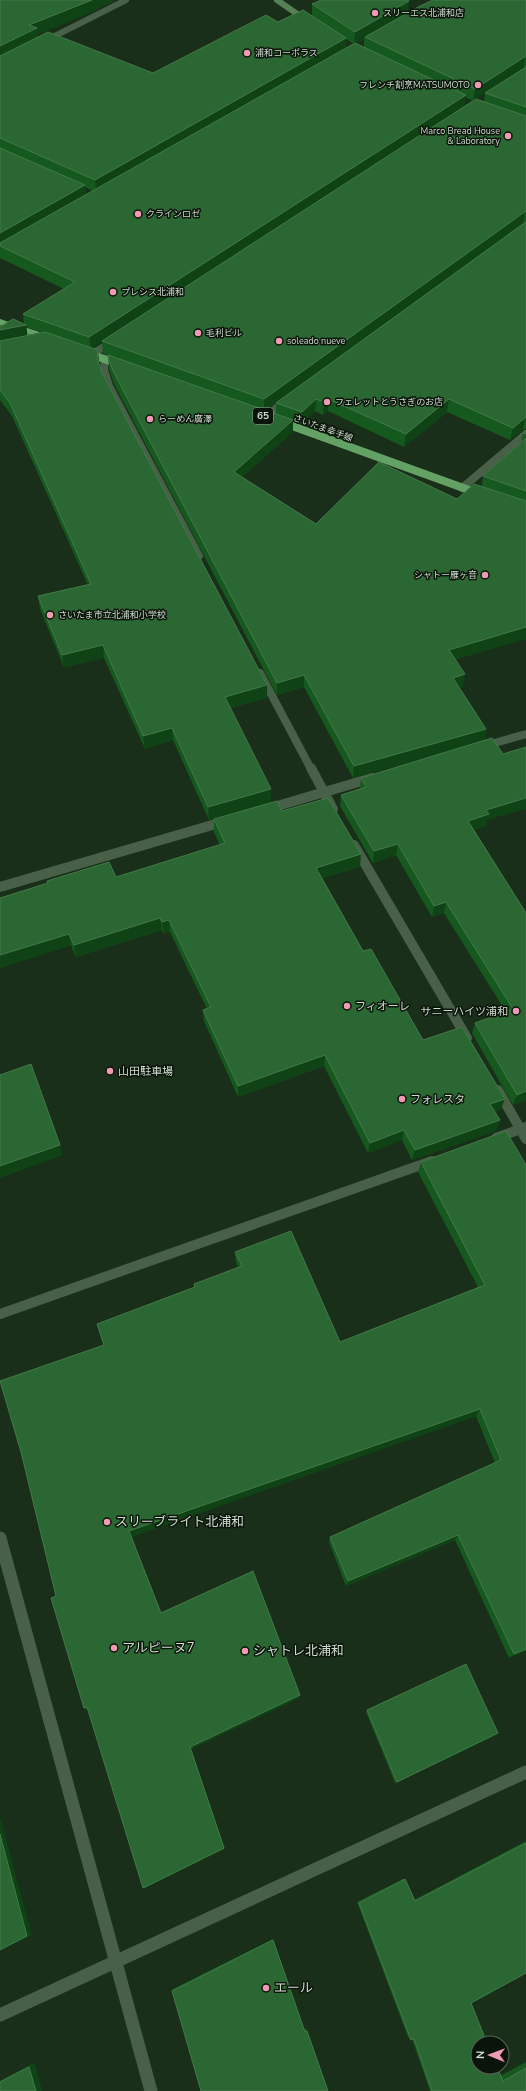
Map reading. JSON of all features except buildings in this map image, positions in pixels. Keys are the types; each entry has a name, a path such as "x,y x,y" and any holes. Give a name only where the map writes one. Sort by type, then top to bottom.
{"main road":[{"path":"0,322 51,340"},
{"path":"77,350 126,367"},
{"name":"さいたま幸手線","path":"261,415 484,496"}],"street":[{"path":"42,42 126,0"},
{"path":"277,0 314,25"},
{"path":"91,355 118,337"},
{"path":"34,342 51,340"},
{"path":"105,359 104,370 109,386 201,561"},
{"path":"261,415 290,398"},
{"path":"462,488 526,434"},
{"path":"256,666 339,820"},
{"path":"473,749 526,734"},
{"path":"256,812 383,775"},
{"path":"0,887 233,819"},
{"path":"347,834 472,1047"},
{"path":"483,1142 524,1132 492,1081"},
{"path":"0,1314 439,1158"},
{"path":"0,1538 151,2091"},
{"path":"0,2015 116,1963 526,1772"}],"place":[{"name":"スリーエス北浦和店","path":"375,13"},
{"name":"浦和コーポラス","path":"247,53"},
{"name":"フレンチ割烹MATSUMOTO","path":"478,85"},
{"name":"Marco Bread House & Laboratory","path":"508,136"},
{"name":"クラインロゼ","path":"138,214"},
{"name":"プレシス北浦和","path":"113,292"},
{"name":"毛利ビル","path":"198,333"},
{"name":"soleado nueve","path":"279,341"},
{"name":"フェレットとうさぎのお店","path":"327,402"},
{"name":"らーめん廣澤","path":"150,419"},
{"name":"シャトー雁ヶ音","path":"485,575"},
{"name":"さいたま市立北浦和小学校","path":"50,615"},
{"name":"フィオーレ","path":"347,1006"},
{"name":"サニーハイツ浦和","path":"516,1011"},
{"name":"山田駐車場","path":"110,1071"},
{"name":"フォレスタ","path":"402,1099"},
{"name":"スリーブライト北浦和","path":"107,1522"},
{"name":"アルピーヌ7","path":"114,1648"},
{"name":"シャトレ北浦和","path":"245,1651"},
{"name":"エール","path":"266,1988"}]}
